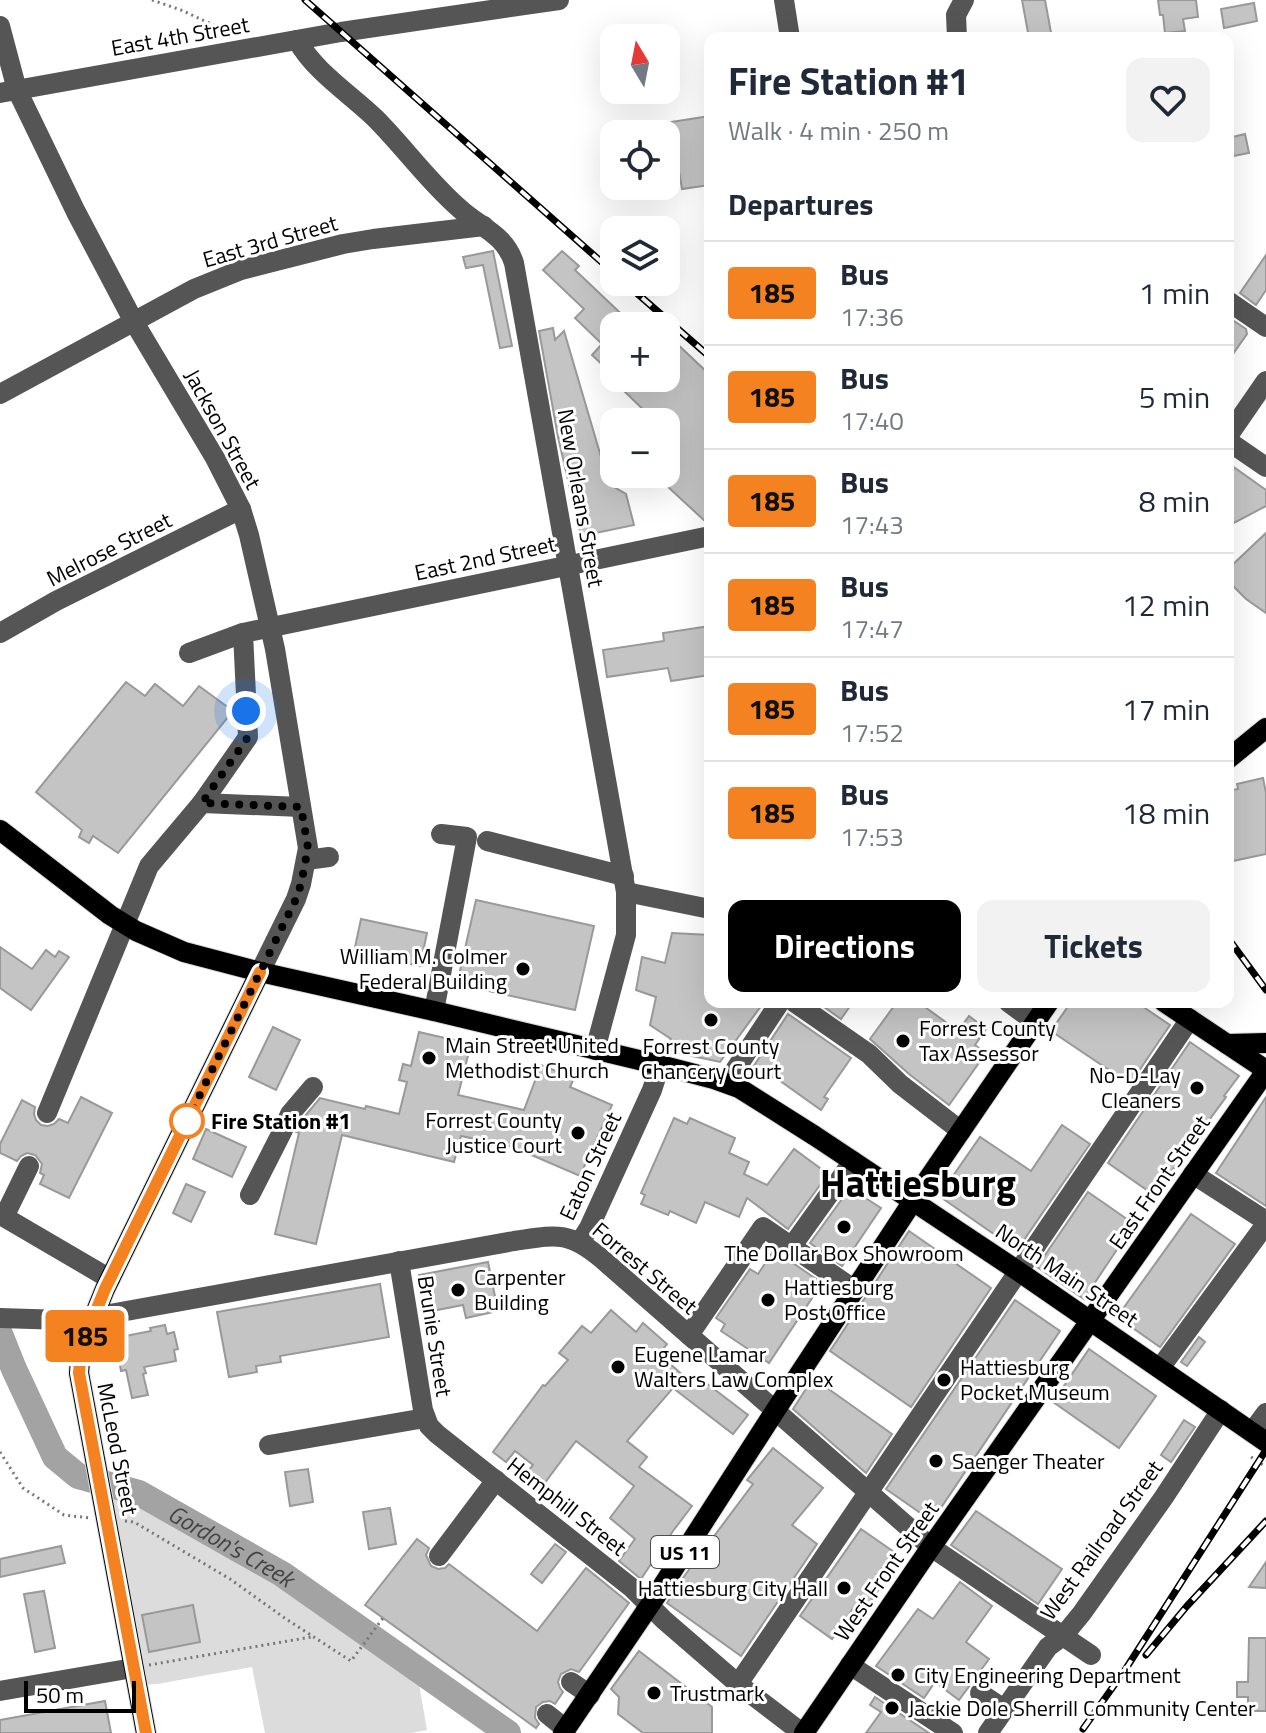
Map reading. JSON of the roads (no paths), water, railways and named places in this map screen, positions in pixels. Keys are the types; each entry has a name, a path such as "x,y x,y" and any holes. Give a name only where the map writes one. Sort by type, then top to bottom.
{"main road":[{"path":"1234,754 1266,728"},
{"name":"North Main Street","path":"0,830 125,925 173,948 260,972 660,1065 728,1083 751,1094 1091,1320 1259,1437"},
{"name":"McLeod Street","path":"146,1733 139,1667 79,1373 81,1348 110,1279 260,972"},
{"name":"US 11","path":"564,1731 913,1201 1045,1008"},
{"path":"1173,1008 1266,1070"},
{"path":"1227,1044 1266,1043"},
{"name":"East Front Street","path":"1091,1320 1266,1070"},
{"name":"West Front Street","path":"803,1733 1091,1320"}],"street":[{"name":"East 4th Street","path":"8,91 341,32 559,0"},
{"path":"784,0 789,32"},
{"path":"957,32 956,15 964,0"},
{"name":"Jackson Street","path":"0,26 8,91 134,322 215,458 241,509 270,627 308,848 296,899 260,972"},
{"name":"New Orleans Street","path":"297,40 310,59 375,118 461,211 498,237 508,249 517,272 625,884 626,935 595,1050"},
{"name":"East 3rd Street","path":"0,394 206,284 241,270 373,239 484,226"},
{"path":"1234,305 1266,327"},
{"path":"1234,430 1266,381"},
{"path":"1234,443 1266,467"},
{"name":"Melrose Street","path":"0,633 56,601 241,509"},
{"name":"East 2nd Street","path":"189,653 243,633 704,537"},
{"path":"47,1113 149,866 202,803 248,737 243,633"},
{"path":"202,803 301,807"},
{"path":"434,1011 467,837 441,834"},
{"path":"487,841 704,907"},
{"path":"306,860 329,857"},
{"path":"728,1083 776,1008"},
{"path":"803,1008 869,1054 900,1084 961,1131"},
{"path":"1016,1008 1035,1022"},
{"path":"738,1684 1190,1019"},
{"name":"Eaton Street","path":"580,1242 652,1090 660,1065"},
{"path":"250,1195 290,1114 313,1087"},
{"path":"792,1246 853,1161"},
{"path":"29,1166 4,1217 110,1279"},
{"path":"1160,1368 1266,1222 1193,1174"},
{"path":"689,1335 763,1227 855,1290"},
{"name":"Forrest Street","path":"0,1318 63,1320 93,1317 399,1261 559,1236 580,1242 931,1547 1091,1655"},
{"name":"Brunie Street","path":"399,1261 425,1418"},
{"name":"West Railroad Street","path":"988,1733 1048,1647 1064,1635 1084,1610 1221,1410"},
{"path":"1259,1437 1266,1413"},
{"path":"269,1445 425,1418"},
{"name":"Hemphill Street","path":"425,1418 437,1434 632,1588 738,1684 803,1733"},
{"path":"434,1552 491,1476"},
{"path":"850,1665 953,1733"},
{"path":"0,1691 139,1667"},
{"path":"571,1682 590,1695"},
{"path":"980,1693 1004,1709"},
{"path":"547,1714 564,1731"}],"waterway":[{"name":"Gordon's Creek","path":"0,1334 55,1457 78,1476 139,1493 282,1574 508,1733"}],"railway":[{"path":"305,0 600,261"},
{"path":"640,296 704,352"},
{"path":"1234,946 1266,990"},
{"path":"1083,1729 1125,1670 1266,1450"},
{"path":"1146,1655 1266,1521"}],"place":[{"name":"William M. Colmer Federal Building","path":"523,969"},
{"name":"Forrest County Chancery Court","path":"711,1020"},
{"name":"Forrest County Tax Assessor","path":"903,1041"},
{"name":"Main Street United Methodist Church","path":"429,1058"},
{"name":"No-D-Lay Cleaners","path":"1197,1088"},
{"name":"Fire Station #1","path":"187,1121"},
{"name":"Forrest County Justice Court","path":"578,1133"},
{"name":"The Dollar Box Showroom","path":"844,1227"},
{"name":"Carpenter Building","path":"458,1290"},
{"name":"Hattiesburg Post Office","path":"768,1300"},
{"name":"Eugene Lamar Walters Law Complex","path":"618,1367"},
{"name":"Hattiesburg Pocket Museum","path":"944,1380"},
{"name":"Saenger Theater","path":"936,1461"},
{"name":"Hattiesburg City Hall","path":"844,1588"},
{"name":"City Engineering Department","path":"898,1675"},
{"name":"Trustmark","path":"654,1693"},
{"name":"Jackie Dole Sherrill Community Center","path":"892,1708"}],"district":[{"name":"Hattiesburg","path":"918,1183"}]}
